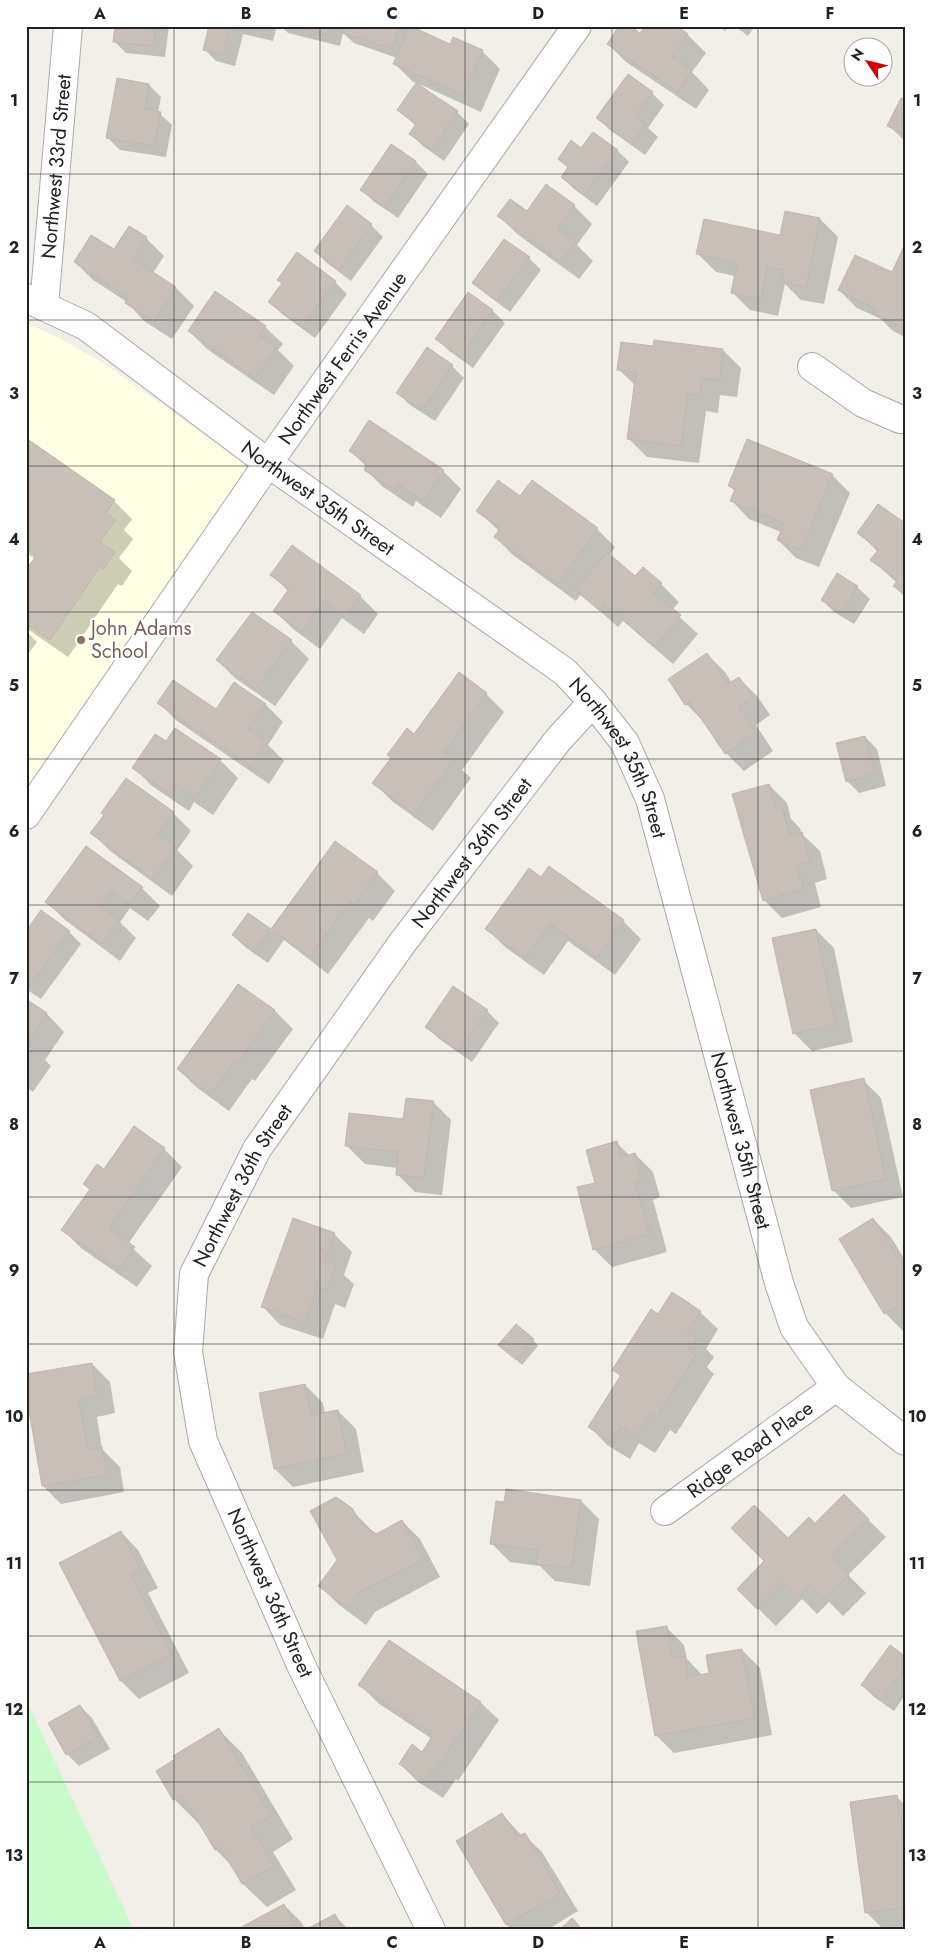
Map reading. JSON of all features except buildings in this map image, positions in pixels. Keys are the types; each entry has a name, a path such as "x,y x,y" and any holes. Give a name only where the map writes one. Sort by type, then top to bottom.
{"street":[{"name":"Northwest 33rd Street","path":"35,302 68,26"},
{"name":"Northwest Ferris Avenue","path":"26,815 567,30"},
{"name":"Northwest 35th Street","path":"35,302 86,326 268,463 565,672 593,702 625,743 650,799 779,1283 794,1328 836,1387 905,1441"},
{"path":"812,367 863,403 900,419 905,419"},
{"name":"Northwest 36th Street","path":"431,1930 301,1665 203,1441 188,1352 194,1274 257,1149 404,942 558,740 593,702"},
{"name":"Ridge Road Place","path":"665,1511 836,1387"}],"shaded area":[{"name":"John Adams School","path":"26,323 59,338 105,364 242,462 248,471 26,796"}],"green space":[{"path":"26,1700 134,1930 26,1930"}],"place":[{"name":"John Adams School","path":"81,640"}]}
